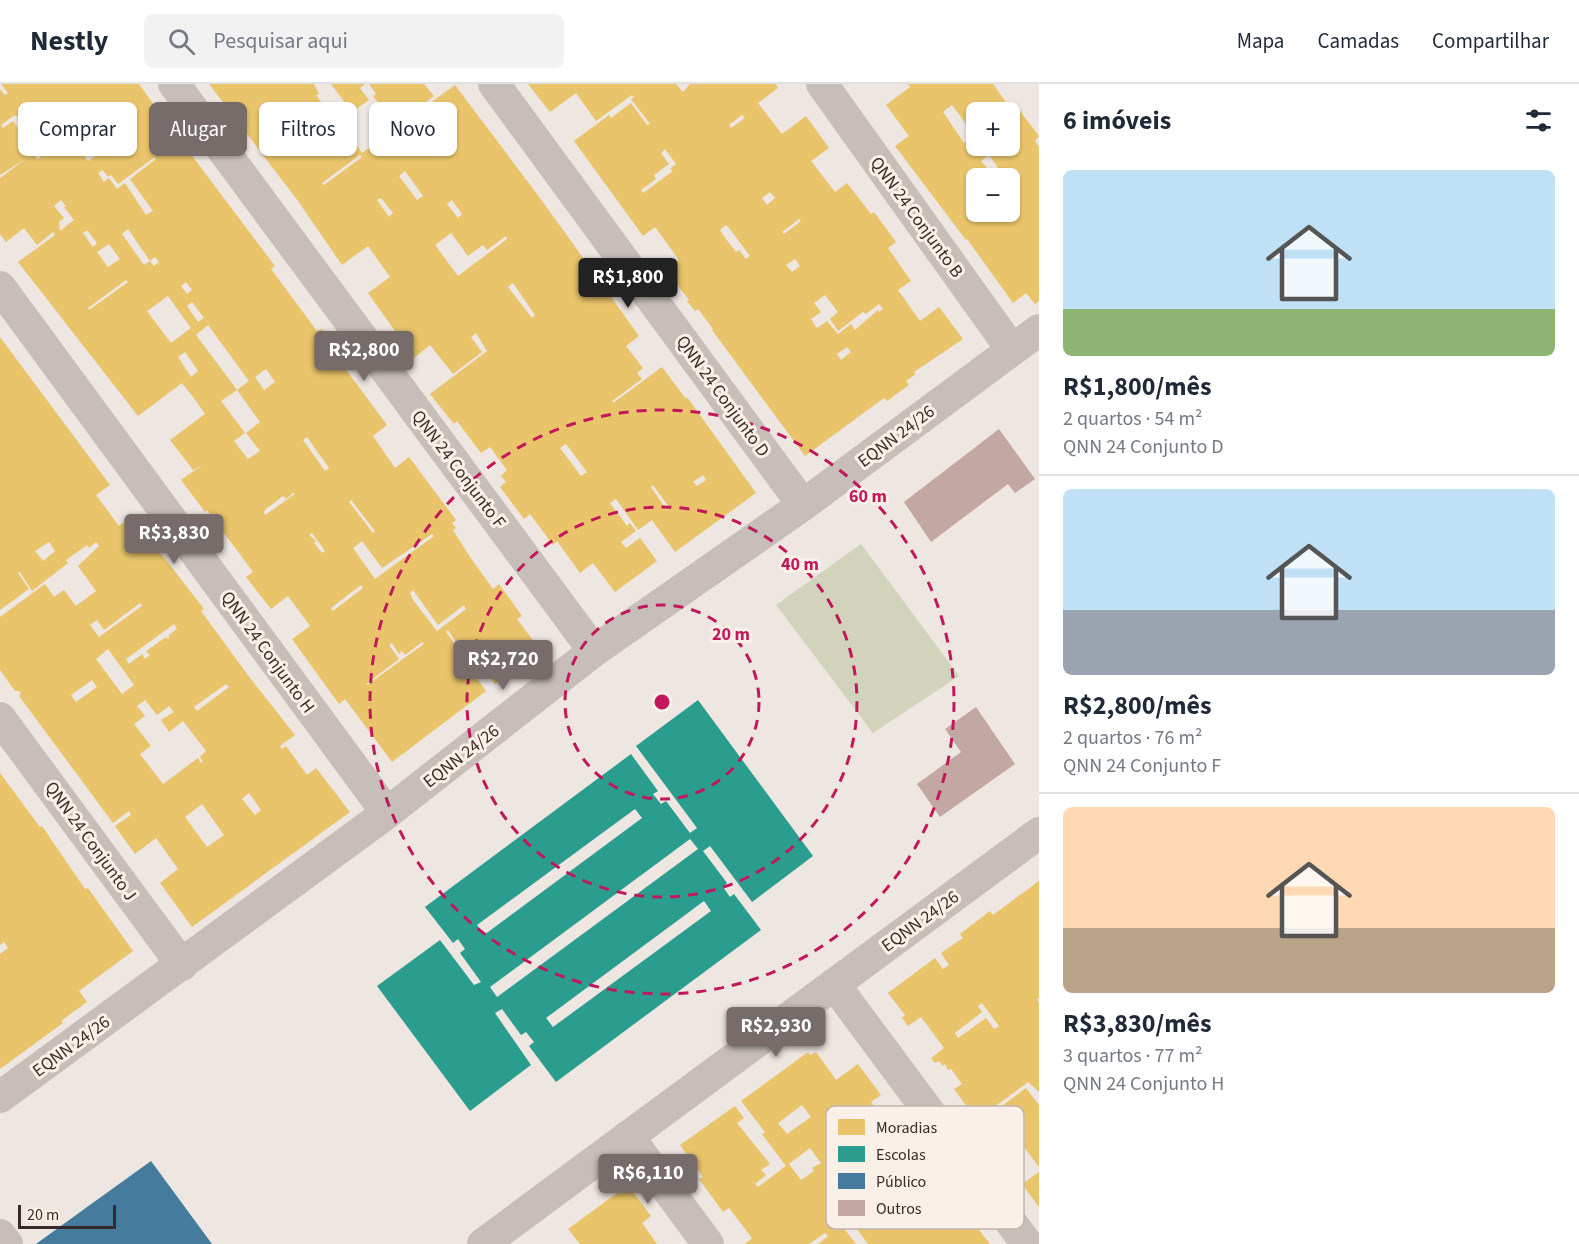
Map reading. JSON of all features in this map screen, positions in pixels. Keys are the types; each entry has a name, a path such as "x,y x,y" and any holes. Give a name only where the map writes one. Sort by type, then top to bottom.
{"street":[{"name":"QNN 24 Conjunto F","path":"174,84 594,651"},
{"name":"QNN 24 Conjunto D","path":"494,84 803,505"},
{"name":"QNN 24 Conjunto B","path":"822,84 1012,350"},
{"name":"QNN 24 Conjunto H","path":"0,287 387,813"},
{"name":"EQNN 24/26","path":"0,1097 387,813 594,651 803,505 1039,330"},
{"name":"QNN 24 Conjunto J","path":"0,718 182,965"},
{"name":"EQNN 24/26","path":"483,1244 1039,833"},
{"path":"834,984 925,1106"},
{"path":"628,1136 708,1244"},
{"path":"1016,1229 1027,1244"},
{"path":"0,1235 7,1244"}],"green space":[{"path":"861,544 959,676 873,733 776,605"}],"building: Moradias":[{"path":"1,84 139,84 152,102 149,102 149,156 192,156 275,266 271,269 317,331 322,329 344,360 341,363 387,425 373,436 395,468 409,457 456,520 452,523 456,528 453,530 470,557 493,589 499,584 522,616 517,619 541,651 495,684 472,653 466,657 448,630 446,632 465,658 463,660 486,691 392,762 345,699 339,704 292,639 310,626 288,596 271,609 246,577 253,572 207,510 205,512 181,480 202,465 193,470 170,440 205,414 196,401 182,383 138,416 18,262 55,235 53,232 37,245 24,228 6,242 0,234 0,178 27,158 0,175 0,89 5,95 8,93","holes":["155,157 156,159 130,179 153,211 146,215 125,183 117,189 109,178 104,182 98,173 103,170 108,177 111,175 118,184","61,200 74,220 60,231 59,222 64,218 54,206","128,229 150,261 144,265 122,234","87,230 97,243 93,247 83,233","109,244 120,259 108,267 97,252","155,257 159,262 154,266 150,261","126,280 128,282 89,310 88,308","186,282 192,290 187,294 181,286","168,296 191,328 171,343 147,311","192,302 204,318 198,322 187,306","208,325 249,381 237,390 196,335","185,352 198,371 191,377 178,357","266,369 275,382 264,390 255,377","237,390 260,422 246,433 260,451 248,459 234,441 245,433 221,401","307,437 329,468 325,471 303,440","293,493 295,494 265,515 266,509 283,496 286,499","351,500 375,531 373,533 349,502","312,533 325,551 322,553 314,543 316,541 309,535","432,534 434,536 375,579 353,548 362,541 382,568","361,585 363,588 333,611 331,608","413,590 438,625 464,605 466,609 437,631 413,600 410,593","422,642 424,644 366,684 399,659 389,645 392,643 399,654 402,651 405,655"]},
{"path":"209,84 314,84 319,94 316,95 321,102 259,102 259,150 247,134 247,102 223,102"},
{"path":"331,84 365,84 360,88 369,100 357,108 357,102 344,102"},
{"path":"369,84 424,84 434,96 426,102 378,102 373,96 376,94"},
{"path":"528,84 676,84 683,92 690,84 776,84 778,88 758,103 782,134 806,116 829,148 811,161 835,192 847,183 871,214 874,212 896,242 888,248 911,281 898,290 920,321 939,307 963,339 914,372 916,374 906,381 909,385 887,401 884,398 805,456 713,329 698,309 695,311 687,301 689,300 666,270 679,260 655,227 643,236 574,141 609,115 611,118 631,103 647,125 650,124 631,99 634,97 632,95 596,121 576,93 550,112","holes":["742,115 745,118 731,128 729,125","665,149 676,164 670,169 673,171 643,193 641,190 656,179 654,175 669,164 661,153","770,192 775,198 767,205 762,198","799,219 801,221 784,234 782,232","726,225 750,256 746,259 739,250 736,252 720,230","795,259 800,266 792,272 786,265","825,295 838,312 830,319 838,331 863,312 866,314 879,304 883,309 879,312 878,310 855,330 851,324 838,334 827,321 817,328 811,319 821,312 814,303","847,347 851,352 841,360 837,354"]},
{"path":"908,84 993,84 1006,102 966,102 966,124 952,105 943,112 964,143 966,142 966,156 988,156 981,161 987,168 966,168 966,222 1020,222 1020,168 998,168 990,156 1020,156 1020,111 1039,136 1035,141 1039,147 1039,301 1035,304 1026,293 1013,303 895,146 909,136 886,105 910,87"},
{"path":"455,85 639,336 626,346 643,368 637,373 642,379 612,401 613,403 662,367 686,399 687,397 756,493 675,552 652,520 638,530 616,499 610,503 627,526 630,523 636,531 621,542 626,548 640,538 657,561 615,592 593,563 580,573 557,541 553,545 530,514 524,519 500,487 506,482 501,476 507,470 490,447 481,453 457,421 454,424 430,394 487,351 476,333 471,337 482,352 453,374 430,345 414,358 368,293 390,277 368,246 342,265 264,156 357,156 357,146 362,153 369,148 369,156 457,156 457,102 431,102","holes":["360,155 362,157 324,185 322,183","405,171 423,196 417,200 399,176","381,198 393,213 389,217 377,200","452,200 462,214 458,218 447,204","451,233 468,256 483,245 487,250 506,236 507,239 458,276 435,245","513,283 535,315 532,318 508,287","566,444 587,472 581,476 560,448","703,475 706,480 697,486 693,482","653,485 669,507 666,509 651,487"]},
{"path":"0,337 110,485 96,495 119,526 124,522 147,553 156,547 204,609 201,611 247,674 295,735 280,746 282,749 286,746 307,775 316,768 350,812 192,927 160,883 178,869 156,838 135,854 115,826 131,815 129,811 113,823 19,696 21,694 19,691 15,691 0,670 0,617 45,584 54,597 64,590 76,606 96,591 78,566 99,546 96,542 89,548 87,545 66,560 68,563 32,591 20,572 18,573 29,589 0,610","holes":["49,542 55,551 43,561 35,551","140,603 142,606 99,637 90,625 97,620 104,630","174,624 177,629 169,635 168,639 166,637 146,651 150,655 145,659 142,654 129,664 126,659","108,649 134,685 122,694 96,659","92,680 97,687 76,702 71,695","226,684 229,687 197,711 194,707","145,700 157,715 169,706 174,712 161,720 169,732 183,721 206,751 200,757 203,762 201,763 198,758 163,784 140,754 151,746 134,724 145,716 137,706","249,793 261,810 255,815 242,799","202,804 224,835 207,847 185,817"]},
{"path":"0,773 40,827 42,826 85,889 88,888 133,951 79,991 87,1002 61,1021 63,1023 0,1069 0,954 8,948 4,942 0,945"},
{"path":"1039,881 1039,998 1037,999 1039,1003 1039,1092 1028,1082 998,1106 966,1106 954,1089 962,1084 951,1069 948,1070 945,1064 943,1066 939,1061 935,1063 931,1058 944,1048 921,1017 908,1026 902,1018 905,1015 888,993 935,958 943,969 949,965 941,953 963,938 960,934 990,911 993,915","holes":["982,1003 999,1026 994,1029 986,1018 958,1038 955,1033 982,1012 978,1006"]},
{"path":"808,1052 810,1055 816,1052 836,1080 858,1064 881,1095 871,1102 874,1106 826,1106 826,1229 844,1229 856,1244 818,1244 828,1236 825,1233 809,1244 745,1244 752,1238 729,1208 723,1212 699,1179 703,1177 680,1145 735,1106 744,1118 737,1123 770,1164 761,1170 766,1175 755,1184 758,1187 786,1166 762,1134 765,1132 741,1101","holes":["802,1105 811,1117 787,1134 778,1123","810,1148 821,1163 812,1168 814,1171 801,1180 789,1164"]},
{"path":"1026,1088 1039,1105 1039,1167 1024,1147 1024,1106 1002,1106"},
{"path":"1039,1172 1039,1207 1024,1187 1024,1183"},
{"path":"628,1185 651,1216 642,1223 657,1244 580,1244 568,1229"},
{"path":"857,1229 978,1229 990,1244 868,1244"}],"building: Escolas":[{"path":"698,700 813,856 752,902 710,846 703,851 727,883 723,887 730,897 734,894 761,930 556,1082 529,1046 534,1042 526,1032 521,1035 502,1009 495,1013 531,1065 470,1111 377,986 440,940 474,985 481,982 460,953 465,949 458,939 453,943 425,907 631,754 658,791 653,794 661,804 666,801 690,833 697,828 636,746","holes":["635,809 642,818 484,935 477,925","690,839 698,849 497,997 490,987","704,901 711,911 553,1027 546,1018"]}],"building: Público":[{"path":"151,1161 212,1244 36,1244 94,1202"}],"building: Outros":[{"path":"999,429 1035,479 1015,493 1008,484 931,542 904,502"},
{"path":"976,707 1015,764 940,817 917,784 961,752 945,729"}]}
